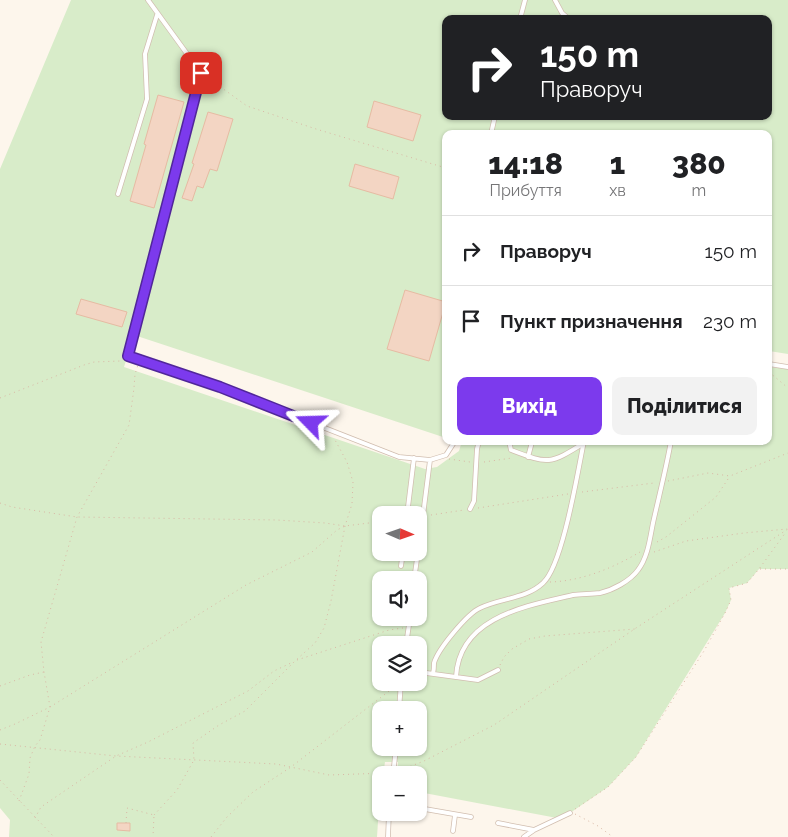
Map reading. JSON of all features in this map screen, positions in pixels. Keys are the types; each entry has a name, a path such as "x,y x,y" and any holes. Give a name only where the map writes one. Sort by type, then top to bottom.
{"lane":[{"path":"148,0 157,15 201,73 128,356 220,387 399,457 430,460 446,455 452,445"},
{"path":"521,15 525,0"},
{"path":"555,0 564,15"},
{"path":"118,194 147,99 145,54 157,15"},
{"path":"772,364 788,367"},
{"path":"470,509 474,501 478,445"},
{"path":"510,445 511,450 534,460 546,461 560,457 579,445"},
{"path":"526,456 530,445"},
{"path":"433,674 434,661 462,622 480,608 530,592 545,582 556,559 574,493 583,445"},
{"path":"456,677 456,664 464,647 479,628 520,608 575,595 600,592 622,584 638,570 645,555 670,445"},
{"path":"408,506 414,458"},
{"path":"423,506 430,460"},
{"path":"401,566 402,561"},
{"path":"407,636 408,628"},
{"path":"427,673 478,680 498,670"},
{"path":"427,810 471,817"},
{"path":"524,837 534,830 570,813"},
{"path":"452,831 455,815"},
{"path":"388,837 389,821"},
{"path":"498,823 534,830"}],"path":[{"path":"201,73 247,106 442,167"},
{"path":"0,398 68,370 94,362 120,361 128,356"},
{"path":"19,801 29,774 30,758 40,740 50,707 41,642 77,517 129,426 134,374 140,360"},
{"path":"772,375 788,388"},
{"path":"152,837 154,815 177,790 194,760 193,743 219,724 245,711 315,643 324,628 345,526 352,504 353,482 347,462 329,430"},
{"path":"428,515 663,482 708,473 730,476 788,453"},
{"path":"446,455 450,460 477,462 526,456"},
{"path":"0,503 12,508 77,517 277,520 345,526 372,522"},
{"path":"0,730 50,707 246,585 312,552 337,530 345,526"},
{"path":"412,766 494,725 636,628 788,529 686,541 645,555"},
{"path":"570,813 608,787 636,757 726,613 731,600 729,588 747,583 788,529"},
{"path":"759,569 788,568"},
{"path":"35,818 41,807 116,756 248,692 274,671 305,656 389,630 408,628"},
{"path":"498,670 504,657 512,649 529,640 545,636 636,628"},
{"path":"0,686 44,672"},
{"path":"211,837 227,817 253,792 291,767 388,691"},
{"path":"0,744 35,746 116,756 276,764 329,775 372,774"},
{"path":"0,780 54,837"},
{"path":"126,823 127,808 154,815"},
{"path":"570,813 576,814 598,826 613,837"}],"green space":[{"path":"71,0 788,0 788,354 772,351 772,130 442,130 442,437 134,335 124,367 425,469 437,467 459,451 461,445 772,445 772,367 788,369 788,569 759,569 747,583 729,588 731,600 725,613 636,757 608,787 570,813 557,818 427,794 427,766 398,766 398,762 385,762 384,766 372,766 372,821 378,821 377,837 9,837 10,820 0,808 0,169"}],"building":[{"path":"158,95 184,102 154,208 130,201"},
{"path":"374,101 421,115 413,141 367,127"},
{"path":"208,112 233,119 217,171 210,169 203,188 197,186 192,201 182,198 194,164 192,163"},
{"path":"355,164 399,177 393,199 349,186"},
{"path":"405,290 442,301 442,316 429,361 387,349"},
{"path":"81,299 127,312 122,327 76,314"},
{"path":"117,823 130,823 130,831 117,830"}],"route":[{"path":"201,73 128,356 220,387 311,423"}]}
